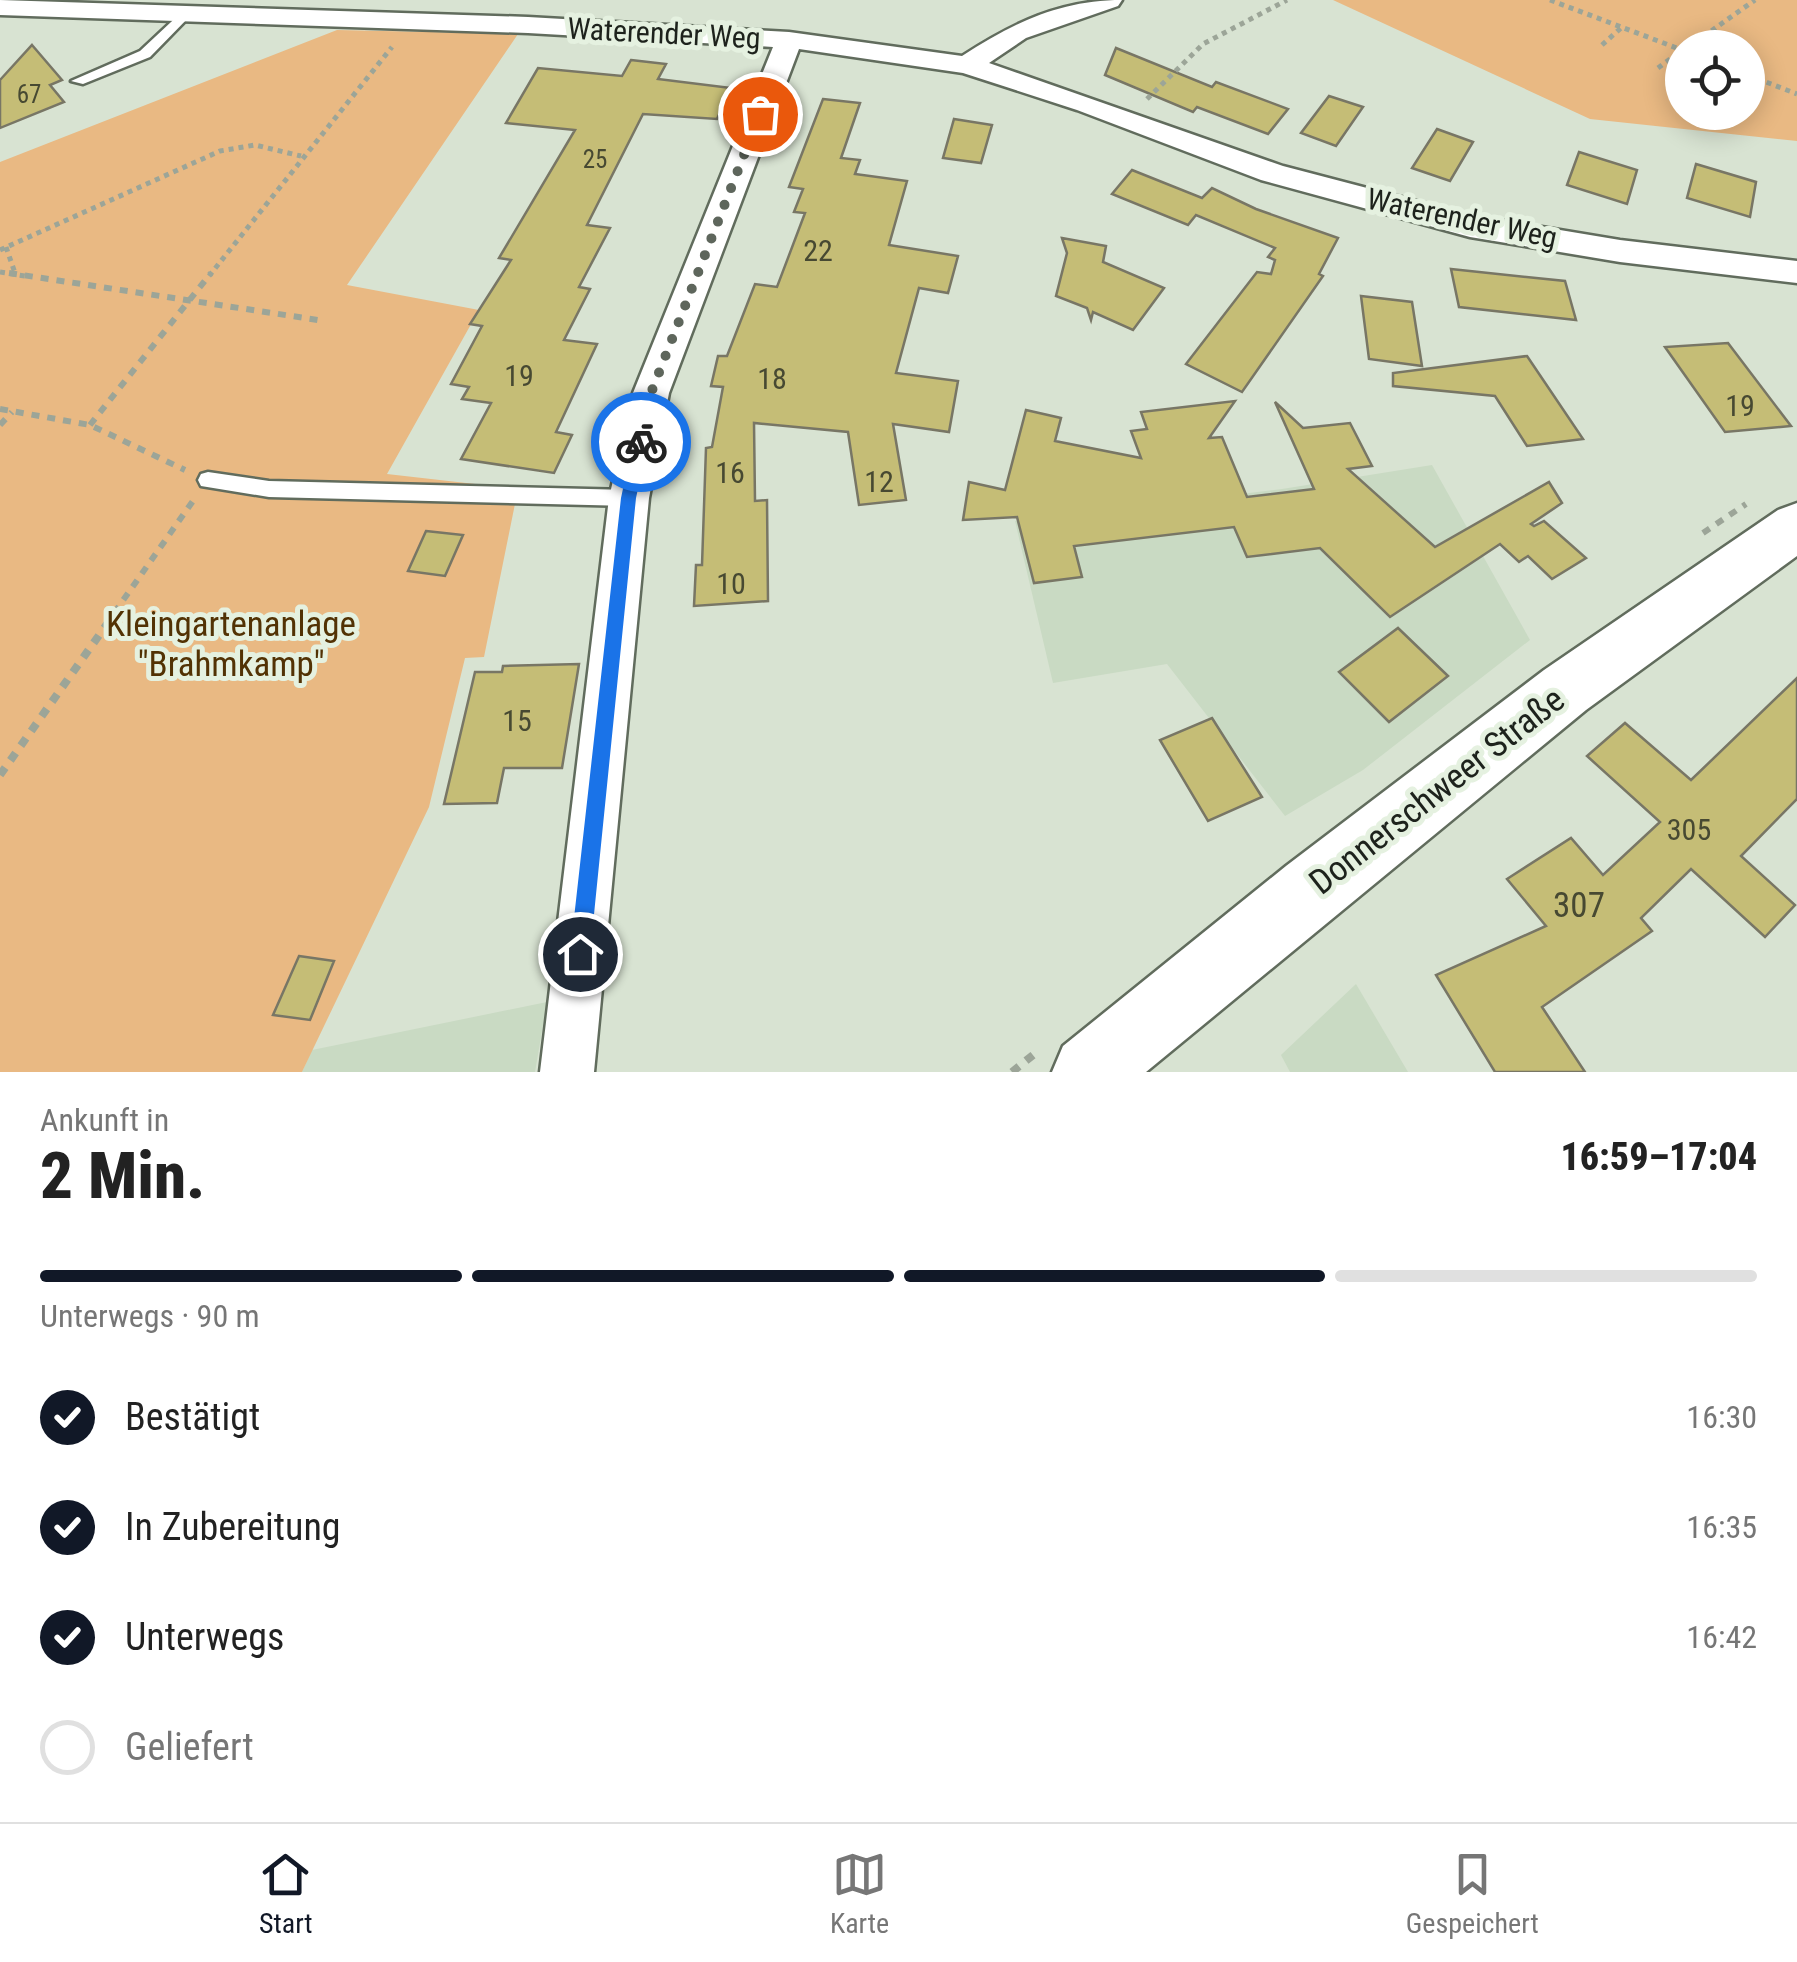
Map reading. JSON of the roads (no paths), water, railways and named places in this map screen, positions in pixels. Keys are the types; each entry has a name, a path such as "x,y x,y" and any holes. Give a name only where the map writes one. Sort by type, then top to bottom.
{"main road":[{"name":"Donnerschweer Straße","path":"1088,1072 1295,902 1565,690 1797,526"}],"street":[{"path":"346,21 359,6 372,0"},
{"path":"967,66 1017,32 1109,0"},
{"name":"Waterender Weg","path":"0,7 790,40 967,66 1128,119 1272,173 1470,226 1797,272"},
{"path":"567,1072 628,498 651,393 790,40"}],"lane":[{"path":"78,80 145,54 186,12"},
{"path":"208,480 269,489 628,498"}],"park label":[{"name":"Kleingartenanlage \"Brahmkamp\"","path":"231,644"}]}
